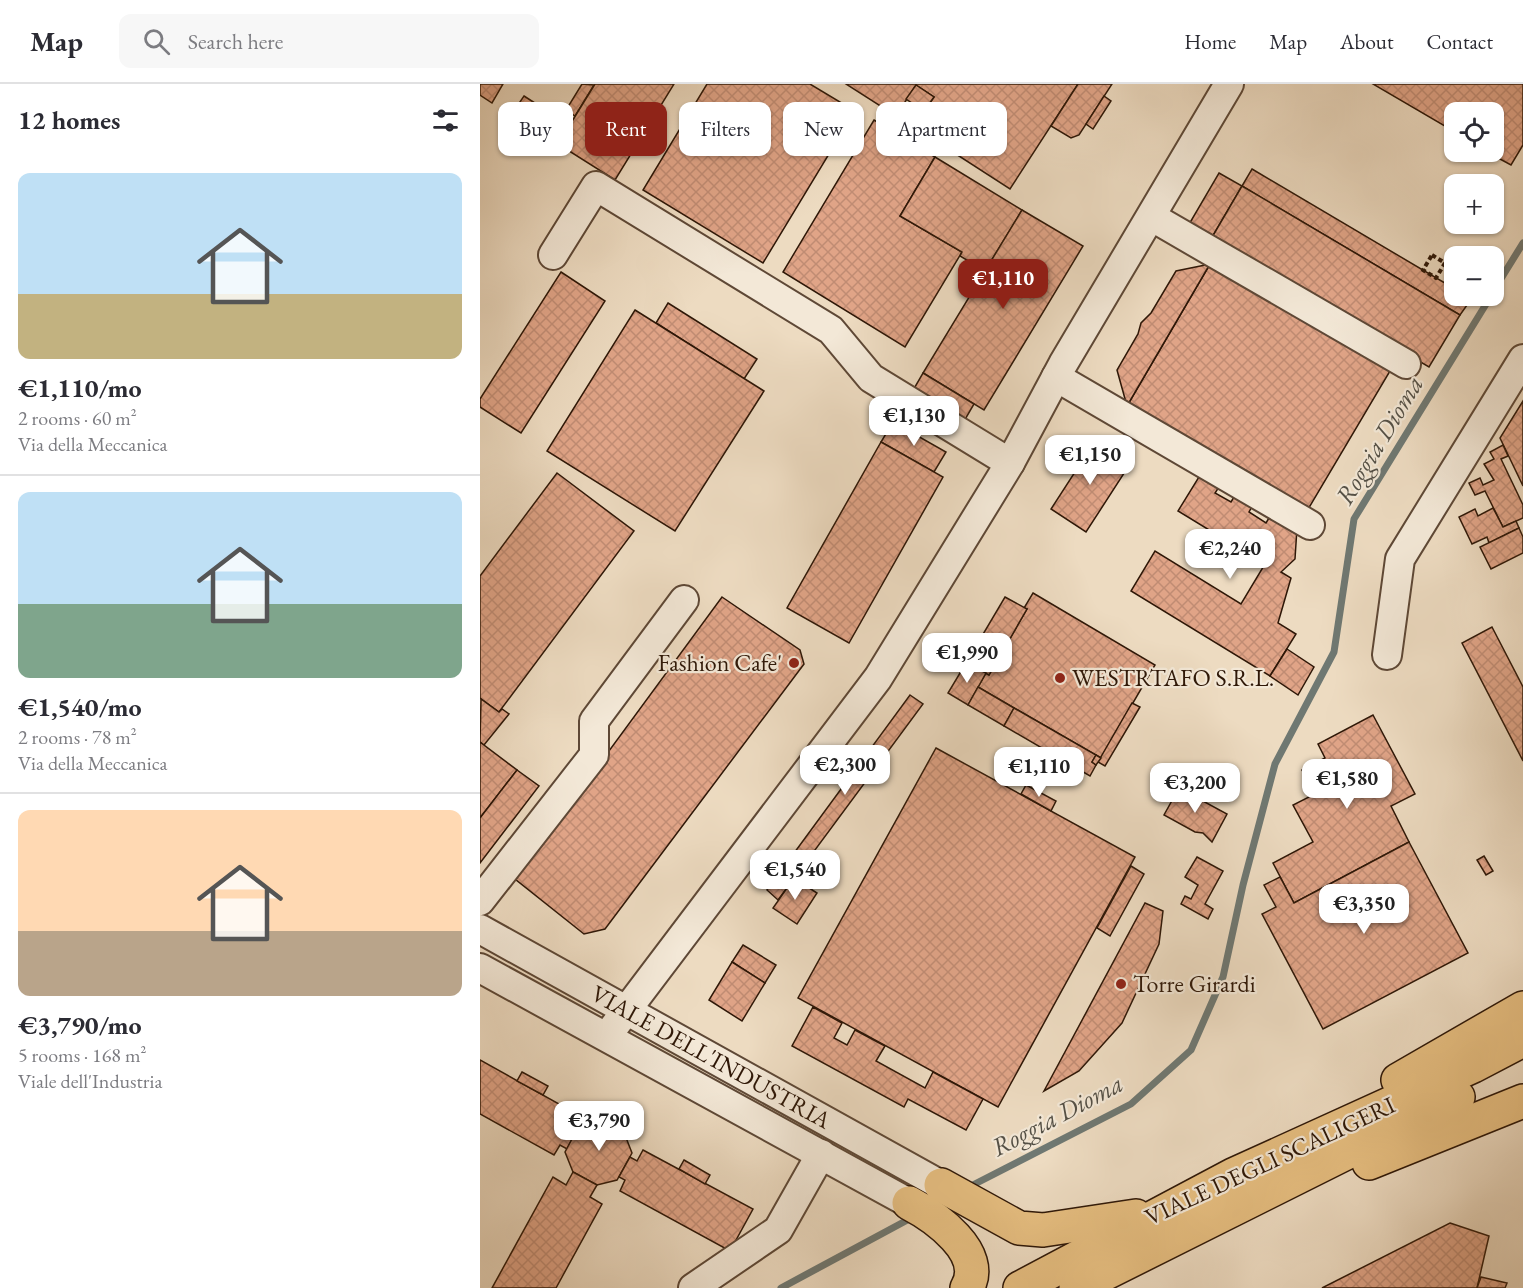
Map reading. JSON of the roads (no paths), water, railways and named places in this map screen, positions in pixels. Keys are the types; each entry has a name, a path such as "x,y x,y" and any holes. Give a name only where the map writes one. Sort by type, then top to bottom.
{"highway":[{"path":"1240,1188 1523,1008"},
{"name":"VIALE DEGLI SCALIGERI","path":"1076,1288 1240,1188 1523,1040"},
{"name":"VIALE DEGLI SCALIGERI","path":"1020,1288 1158,1213 1240,1188 1523,1064"},
{"path":"1240,1188 1366,1164 1523,1101"},
{"path":"928,1201 971,1202 1019,1228 1042,1230 1158,1213"},
{"path":"928,1201 958,1239 972,1265 967,1288"}],"street":[{"path":"607,1036 625,1009 878,678 1010,463 1056,376 1229,84"},
{"path":"553,255 596,186 831,330 871,378 1010,463"},
{"path":"1152,217 1406,364"},
{"path":"1387,656 1400,559 1523,359"},
{"path":"1056,376 1310,525"},
{"path":"480,901 594,755 594,721 684,600"},
{"name":"VIALE DELL'INDUSTRIA","path":"480,929 625,1009 928,1201"},
{"name":"VIALE DELL'INDUSTRIA","path":"480,969 821,1154 928,1201"},
{"path":"693,1288 778,1230 821,1154"}],"waterway":[{"name":"Roggia Dioma","path":"1504,274 1523,243"},
{"name":"Roggia Dioma","path":"965,1189 1131,1104 1191,1050 1223,977 1243,885 1275,764 1334,652 1354,519 1485,306"},
{"name":"Roggia Dioma","path":"781,1288 913,1217"}],"place":[{"name":"Fashion Cafe'","path":"794,663"},
{"name":"WESTRTAFO S.R.L.","path":"1060,678"},
{"name":"Torre Girardi","path":"1121,984"}]}
